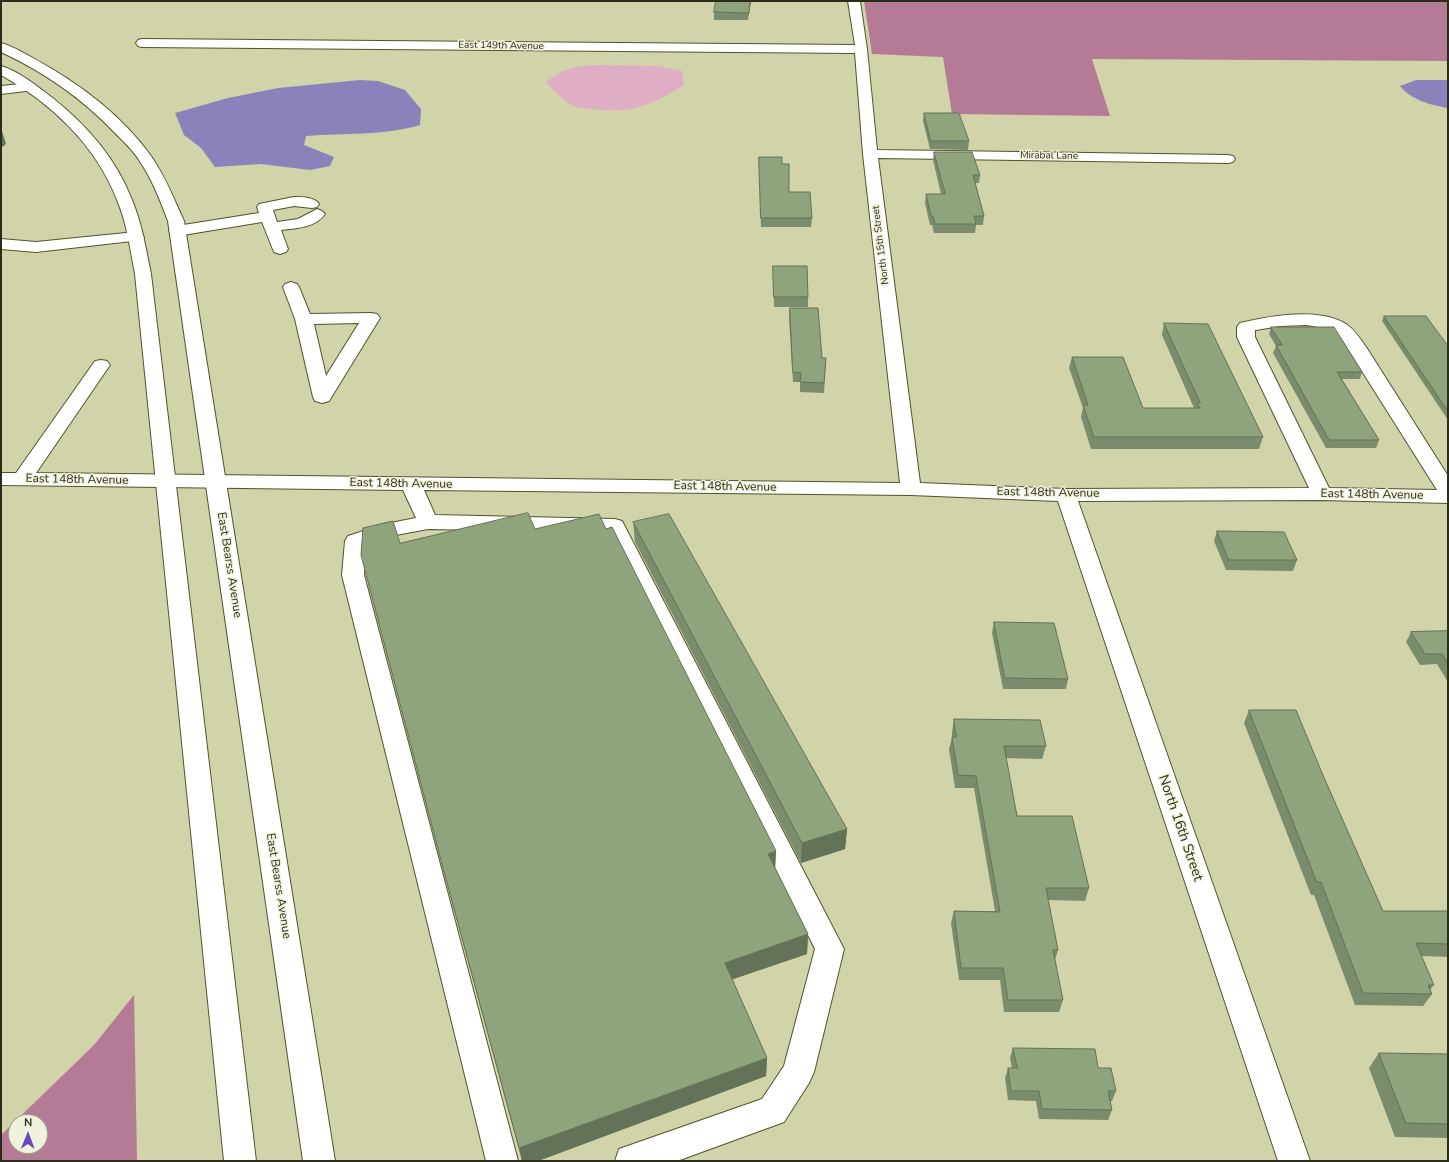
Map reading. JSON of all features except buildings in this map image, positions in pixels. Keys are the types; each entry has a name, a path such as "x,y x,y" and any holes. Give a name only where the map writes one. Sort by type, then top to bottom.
{"street":[{"name":"North 15th Street","path":"854,1 861,49 870,154 911,489"},
{"name":"East 149th Avenue","path":"142,43 861,49"},
{"name":"East Bearss Avenue","path":"1,47 32,62 62,80 105,113 144,156 166,195 176,221 319,1161"},
{"path":"1,70 30,87 66,114 79,128 98,152 125,198 136,237 143,274 240,1161"},
{"path":"1,90 30,87"},
{"name":"Mirabal Lane","path":"870,154 1228,159"},
{"path":"177,231 270,222 301,223 315,217 314,209 302,202 292,202 264,207 270,222 280,249"},
{"path":"1,244 36,247 136,237"},
{"path":"291,287 304,319 322,397 371,318 304,319"},
{"path":"1322,494 1246,337 1246,327 1259,323 1290,320 1313,321 1337,326 1345,331 1359,350 1448,492"},
{"path":"22,479 101,364"},
{"name":"East 148th Avenue","path":"1,479 911,489 1066,495 1322,494 1448,496"},
{"path":"412,484 428,522"},
{"name":"North 16th Street","path":"1066,495 1294,1161"},
{"path":"502,1161 353,575 356,541 392,529 428,522 484,522 614,526 830,949 798,1072 773,1111 631,1161"}],"shaded area":[{"path":"864,1 1448,1 1448,61 1092,59 1110,116 952,114 943,57 872,54"},
{"path":"581,66 656,66 682,71 684,85 651,103 630,109 606,110 576,107 562,99 546,82 562,71"},
{"path":"360,80 378,81 405,90 421,109 420,125 406,129 378,133 306,136 304,145 334,157 330,166 310,170 261,164 215,167 201,148 184,135 175,113 228,98 278,88"},
{"path":"1416,80 1448,80 1448,108 1416,98 1400,86"},
{"path":"134,995 137,1161 1,1161 1,1135 8,1128 8,1154 48,1154 48,1114 23,1114 94,1045"}]}
